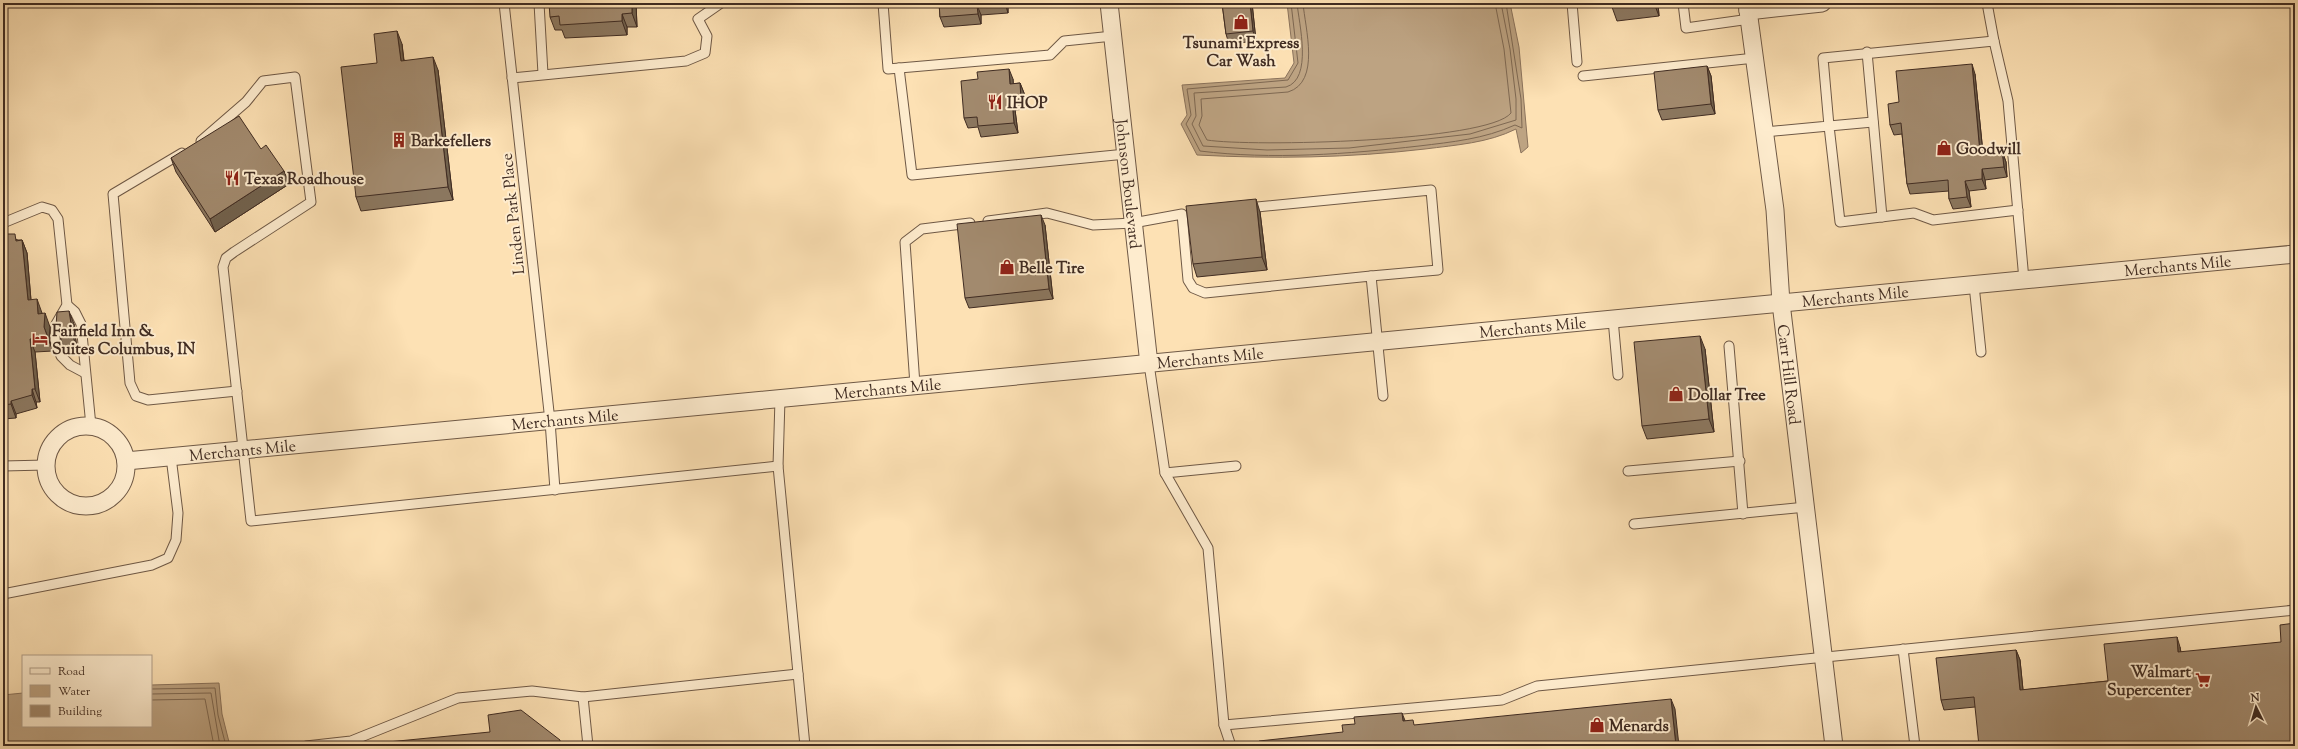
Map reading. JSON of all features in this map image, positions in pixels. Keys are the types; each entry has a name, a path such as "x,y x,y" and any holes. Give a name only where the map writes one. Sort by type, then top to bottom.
{"street":[{"name":"Johnson Boulevard","path":"1109,3 1149,364"},
{"path":"1748,11 1822,3"},
{"name":"Carr Hill Road","path":"1748,11 1775,210 1782,303 1834,746"},
{"name":"Merchants Mile","path":"126,461 2295,254"},
{"path":"91,426 104,430 114,438 122,449 126,461 125,474 120,486 112,497 101,503 88,506 75,504 63,499 54,490 48,478 46,465 48,452 55,441 65,432 78,427 91,426"}],"lane":[{"name":"Linden Park Place","path":"504,3 550,421 555,490"},
{"path":"539,3 543,74"},
{"path":"512,78 686,61 705,53 706,36 698,19 721,3"},
{"path":"883,3 888,69 1050,55 1064,41 1113,36"},
{"path":"1572,3 1577,62"},
{"path":"1683,3 1686,28 1748,11"},
{"path":"1987,3 2008,101 2024,280"},
{"path":"1994,41 1867,52 1823,58 1840,222 1914,213 1933,220 2018,210"},
{"path":"1867,52 1882,217"},
{"path":"1583,76 1755,58"},
{"path":"899,68 912,175 1126,154"},
{"path":"237,391 148,400 136,396 130,384 113,194 206,137 246,102 263,81 295,77 312,202 226,258 223,267 244,450 251,521 778,466"},
{"path":"1765,132 1873,122"},
{"path":"915,385 906,242 922,230 1047,213 1093,225 1133,223 1186,214 1188,280 1193,288 1205,293 1438,270 1431,190 1235,209"},
{"path":"3,222 42,207 52,210 58,219 67,305 56,324 55,340 61,356 70,365 85,373"},
{"path":"1372,276 1383,396"},
{"path":"1974,285 1981,352"},
{"path":"67,305 79,319 91,426"},
{"path":"1613,319 1618,375"},
{"path":"1729,346 1740,461 1743,514"},
{"path":"1149,364 1164,473 1208,548 1224,725 1231,746"},
{"path":"780,399 778,466 805,746"},
{"path":"3,594 152,564 168,558 176,540 178,513 171,457"},
{"path":"1628,471 1740,461"},
{"path":"3,466 46,465"},
{"path":"1164,473 1236,466"},
{"path":"1634,524 1806,507"},
{"path":"1224,725 1502,700 1537,686 2295,610"},
{"path":"1903,649 1915,746"},
{"path":"306,746 351,742 458,698 532,691 583,697 798,674"},
{"path":"583,697 588,746"}],"water":[{"path":"1287,3 1510,3 1519,47 1528,147 1521,153 1516,129 1505,134 1472,143 1396,152 1311,157 1197,155 1181,124 1187,115 1182,85 1285,78 1294,63"},
{"path":"219,683 222,714 230,746 3,746 3,695 22,693 22,727 152,727 152,685"}],"building":[{"path":"549,3 632,3 632,13 622,14 622,21 560,25 559,16 550,17"},
{"path":"939,3 1002,3 977,5 978,14 940,17"},
{"name":"Tsunami Express Car Wash","path":"1222,3 1250,3 1253,31 1226,34"},
{"path":"1612,3 1654,3 1612,7"},
{"name":"Barkefellers","path":"397,31 401,61 433,57 448,187 356,197 341,67 377,63 374,34"},
{"name":"Goodwill","path":"1972,64 1980,153 2002,151 2004,167 1982,169 1982,179 1965,181 1967,197 1949,199 1948,180 1907,184 1901,123 1890,125 1888,104 1899,102 1896,71"},
{"path":"1707,66 1711,104 1658,110 1654,72"},
{"name":"IHOP","path":"1009,69 1010,84 1020,83 1021,99 1012,100 1014,123 978,126 977,117 964,118 961,81 978,79 977,72"},
{"name":"Texas Roadhouse","path":"239,116 261,149 266,145 284,171 210,219 171,158"},
{"path":"1256,199 1262,257 1193,264 1186,206"},
{"name":"Belle Tire","path":"1041,215 1049,289 965,298 957,224"},
{"name":"Fairfield Inn & Suites Columbus, IN","path":"3,234 15,234 16,241 22,240 28,300 37,299 38,314 45,313 44,327 48,338 30,339 35,389 32,389 32,395 11,401 11,404 3,405"},
{"path":"69,311 73,336 60,337 56,326 57,312"},
{"name":"Dollar Tree","path":"1700,336 1709,419 1642,426 1634,342"},
{"name":"Walmart Supercenter","path":"2295,623 2295,746 1979,746 1974,697 1941,700 1936,658 2016,650 2020,690 2108,681 2104,644 2177,637 2178,652 2281,642 2280,625"},
{"name":"Menards","path":"1671,699 1676,746 1260,746 1259,741 1343,732 1342,725 1355,724 1354,717 1402,713 1403,721 1413,720 1414,725"},
{"path":"521,710 560,740 560,746 347,746 490,732 488,715"}],"place":[{"name":"Tsunami Express Car Wash","path":"1241,22"},
{"name":"IHOP","path":"995,102"},
{"name":"Barkefellers","path":"399,140"},
{"name":"Goodwill","path":"1944,148"},
{"name":"Texas Roadhouse","path":"232,178"},
{"name":"Belle Tire","path":"1007,267"},
{"name":"Fairfield Inn & Suites Columbus, IN","path":"40,339"},
{"name":"Dollar Tree","path":"1676,394"},
{"name":"Walmart Supercenter","path":"2203,680"},
{"name":"Menards","path":"1597,725"}]}
